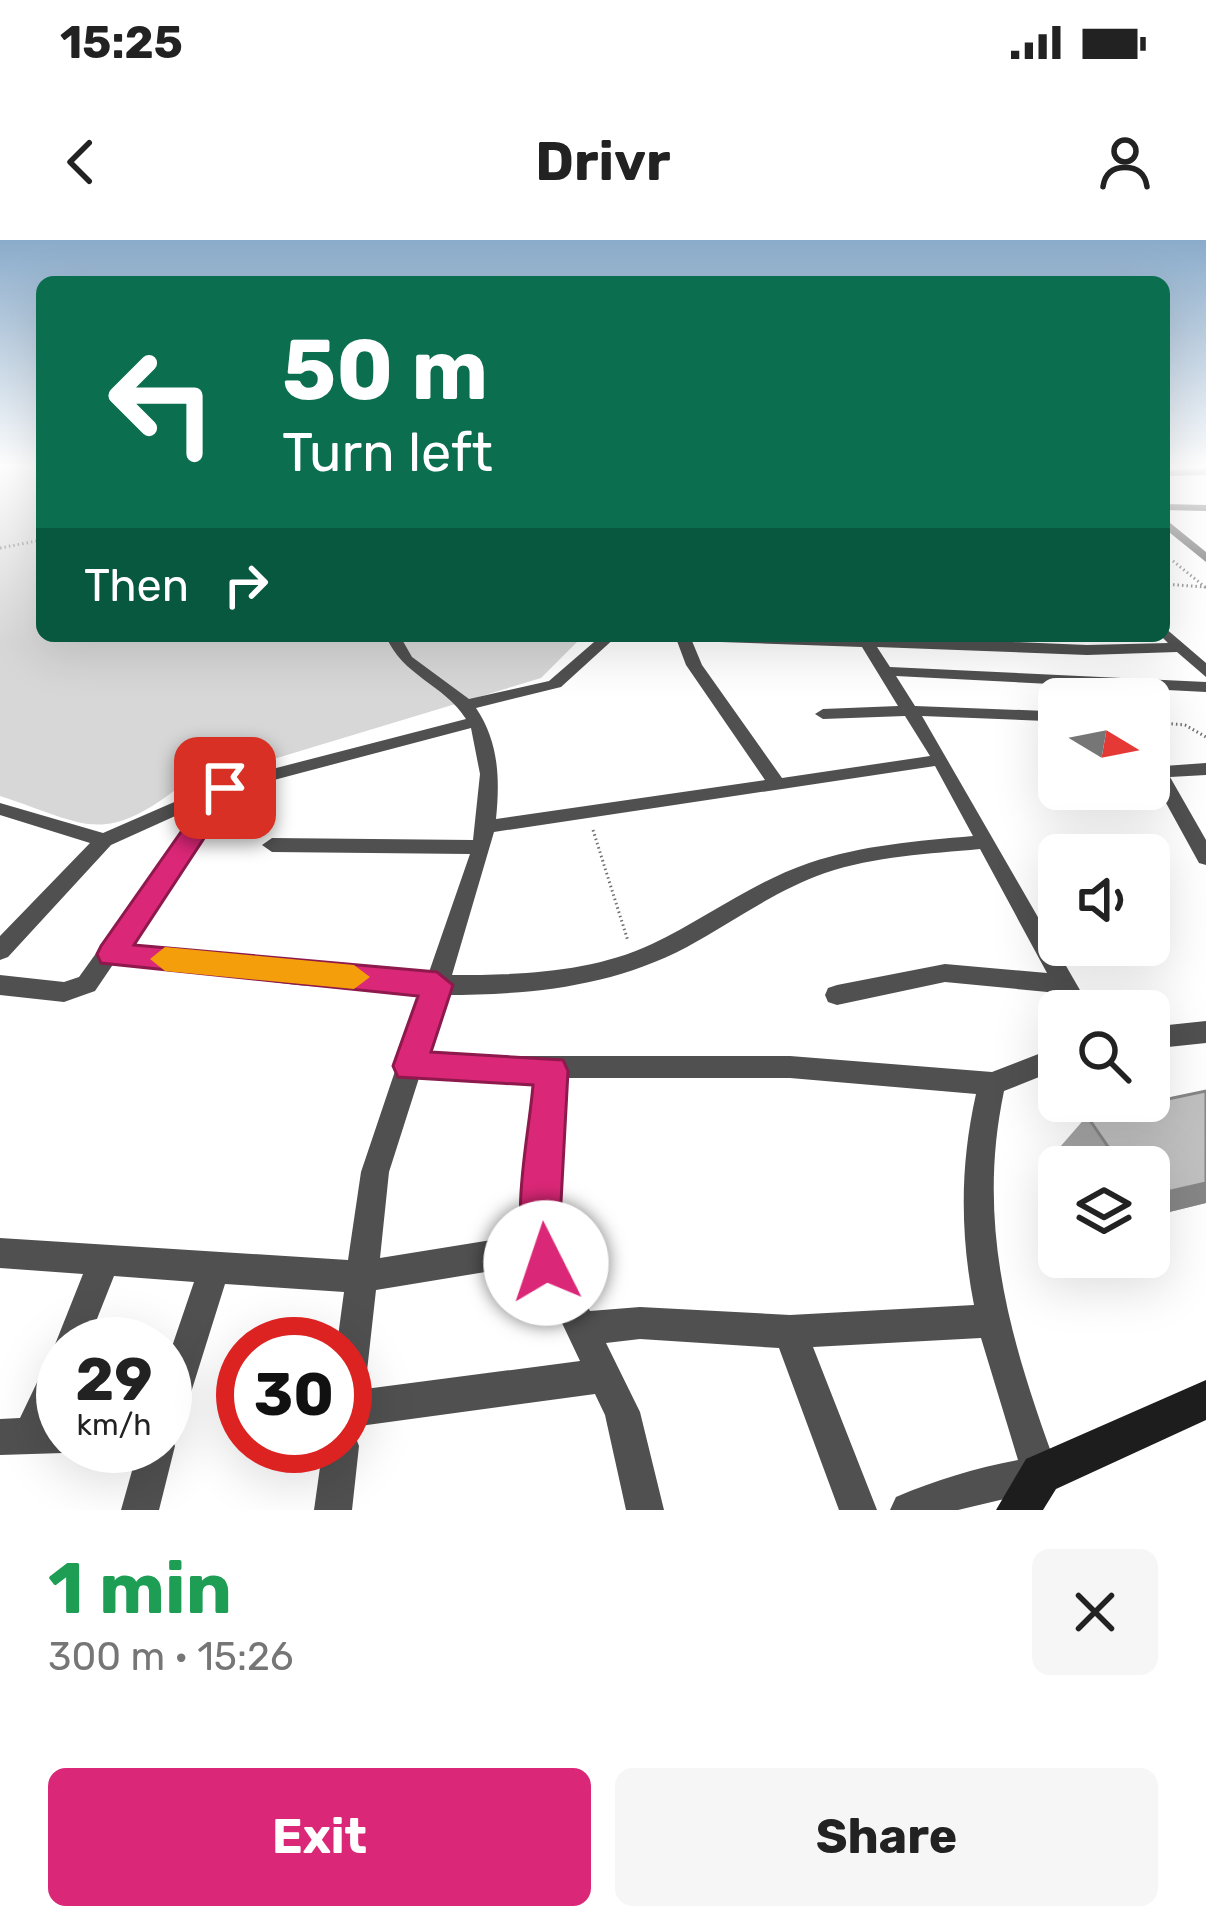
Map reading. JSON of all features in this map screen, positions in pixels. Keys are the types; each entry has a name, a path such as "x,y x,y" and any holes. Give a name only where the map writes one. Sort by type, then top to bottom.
{"street":[{"path":"1170,528 1206,558"},
{"path":"1181,538 1206,538"},
{"path":"1170,637 1206,672"},
{"path":"355,1317 375,1172 484,837 488,761 471,713 411,667 396,642"},
{"path":"0,951 104,840 225,788 555,684 605,642"},
{"path":"685,642 694,665 775,781"},
{"path":"867,642 941,760 1069,990"},
{"path":"958,642 1179,647"},
{"path":"1084,643 1105,678"},
{"path":"883,670 1038,680"},
{"path":"823,714 907,711 1046,716 1024,679"},
{"path":"1170,685 1206,687"},
{"path":"272,845 484,837 587,811 941,760"},
{"path":"1170,766 1206,769"},
{"path":"0,985 72,991 87,984 225,788"},
{"path":"1170,793 1206,858"},
{"path":"0,809 104,840"},
{"path":"112,954 437,985 564,978 635,959 815,868 886,852 987,842"},
{"path":"837,995 945,973 1066,984"},
{"path":"1170,1036 1206,1032"},
{"path":"410,1066 551,1071 790,1067 992,1084 1038,1065"},
{"path":"551,1071 542,1247 606,1375 634,1449 645,1510"},
{"path":"992,1084 981,1121 979,1184 989,1321 1041,1474"},
{"path":"0,1253 360,1276 542,1247"},
{"path":"81,1317 104,1262"},
{"path":"192,1336 214,1270"},
{"path":"580,1329 664,1324 790,1332 989,1321"},
{"path":"790,1332 858,1510"},
{"path":"372,1406 606,1375"},
{"path":"909,1510 970,1487 1041,1474 1206,1400"},
{"path":"140,1510 150,1473"},
{"path":"333,1510 338,1473"},
{"path":"1018,1510 1041,1474"}],"path":[{"path":"0,548 36,541"},
{"path":"1170,584 1205,587 1173,561"},
{"path":"1170,724 1185,725 1206,736"},
{"path":"587,811 635,959"}],"shaded area":[{"path":"0,525 36,525 36,642 577,642 541,678 178,788 130,818 110,824 73,821 0,796"}],"building":[{"path":"1206,1091 1206,1183 1170,1191 1170,1146 1108,1146 1091,1122 1170,1122 1170,1099"}],"slow traffic":[{"path":"165,959 354,977"}],"route":[{"path":"225,788 112,954 437,985 410,1066 551,1071 541,1221 546,1263"}]}
